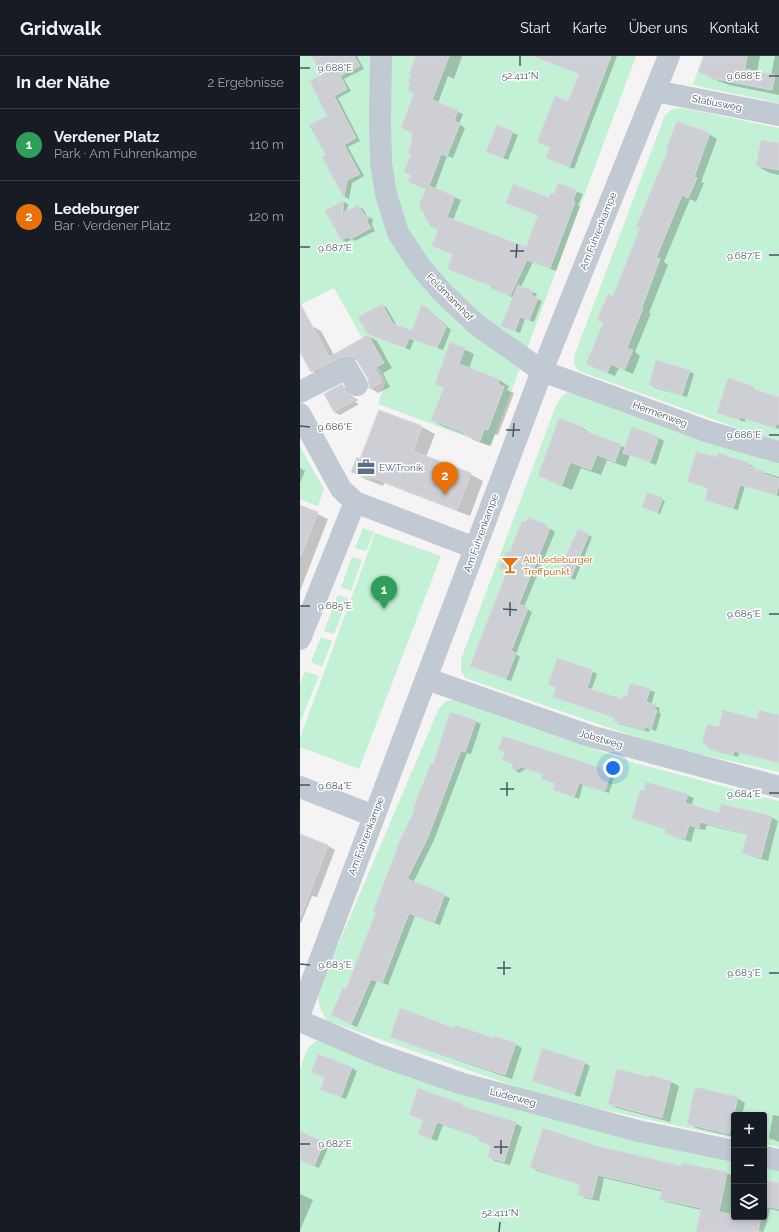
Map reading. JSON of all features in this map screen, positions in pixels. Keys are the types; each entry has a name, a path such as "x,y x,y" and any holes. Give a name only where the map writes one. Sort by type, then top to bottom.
{"street":[{"name":"Feldmannhof","path":"381,56 381,163 386,194 398,233 419,265 442,293 477,325 542,370"},
{"name":"Am Fuhrenkampe","path":"300,1013 427,679 542,370 668,56"},
{"name":"Statiusweg","path":"655,91 779,116"},
{"path":"300,392 347,368 357,384"},
{"name":"Hermenweg","path":"542,370 709,432 779,452"},
{"path":"300,414 341,489 355,502 475,548"},
{"path":"301,632 355,502"},
{"name":"Jobstweg","path":"427,679 590,736 779,787"},
{"path":"300,787 374,816"},
{"name":"Lüderweg","path":"300,1021 379,1055 460,1083 638,1131 731,1150"},
{"path":"767,1158 779,1160"}],"green space":[{"path":"300,56 636,56 491,446 378,404 386,381 334,288 300,305"},
{"path":"703,56 779,56 779,103 693,85"},
{"path":"683,108 779,128 779,440 754,434 579,371 574,364 575,354 665,115 673,109"},
{"path":"568,392 779,459 779,772 656,744 465,678 461,671 461,659 555,408 562,396"},
{"path":"300,447 324,489 318,506 300,499"},
{"path":"363,528 374,532 366,551 355,548"},
{"path":"375,533 441,556 359,769 300,747 300,738"},
{"path":"352,557 362,560 351,591 341,587"},
{"path":"338,595 348,598 334,634 324,631"},
{"path":"321,637 332,641 322,667 311,662"},
{"path":"305,671 319,676 300,722 300,685"},
{"path":"454,700 635,763 779,801 779,1147 767,1145 767,1112 731,1112 731,1137 549,1098 327,1021 320,1007 318,992 439,708 446,701"},
{"path":"319,1040 731,1158 731,1220 767,1220 767,1166 779,1168 779,1232 300,1232 300,1070 308,1048"}],"building":[{"path":"312,56 354,56 360,66 340,76 347,89 334,96 356,138 344,145 360,174 347,180 344,198 322,157 326,155 309,125 327,116 310,81 322,75"},
{"path":"416,56 449,56 432,100 458,110 454,121 460,124 447,156 441,154 429,186 455,196 447,217 526,247 538,215 506,203 513,184 549,198 551,193 554,194 558,183 577,190 573,201 575,202 550,268 527,260 510,296 490,288 491,286 447,269 453,254 432,246 438,230 430,226 419,205 426,189 408,182 411,175 404,172 411,155 408,154 412,133 401,128 414,93 408,90 410,83 408,82 411,75 409,74"},
{"path":"611,56 569,167 546,158 550,147 537,142 555,96 568,101 579,74 535,57"},
{"path":"704,56 747,56 745,69 775,75 772,90 716,79 698,72"},
{"path":"677,121 710,133 694,177 697,178 688,198 682,195 656,258 660,259 627,348 633,350 624,370 611,364 607,373 586,364 603,323 597,320 608,294 613,296 640,228 636,227 668,150 666,149"},
{"path":"497,125 513,131 503,158 486,152"},
{"path":"761,140 779,143 779,170 756,166"},
{"path":"344,201 341,214 358,205 364,215 369,216 367,222 371,228 350,239 348,237 341,240 325,210"},
{"path":"518,285 533,291 531,295 538,298 529,320 520,317 515,331 501,326"},
{"path":"300,303 329,357 368,335 384,363 374,368 382,382 369,389 368,379 358,362 354,357 348,356 341,357 311,372 300,352"},
{"path":"382,304 393,324 412,330 422,304 446,327 437,348 409,338 405,348 368,334 358,317"},
{"path":"450,342 465,348 459,364 499,379 498,384 504,387 488,430 484,429 480,441 465,435 465,433 431,420 444,387 435,384"},
{"path":"656,360 690,370 682,395 649,385"},
{"path":"728,378 751,385 750,388 779,397 779,424 776,424 775,428 740,417 739,420 717,413"},
{"path":"342,384 346,392 354,397 350,399 355,400 334,412 324,394"},
{"path":"379,410 422,426 413,451 471,473 457,510 371,477 370,479 351,472 357,457 360,459"},
{"path":"559,418 583,427 582,430 621,444 615,462 597,455 591,470 570,462 562,485 538,476"},
{"path":"632,427 659,437 650,462 623,453"},
{"path":"696,452 717,457 718,453 749,463 748,466 779,479 776,495 740,485 733,509 705,500 708,488 687,482"},
{"path":"647,492 663,498 657,513 642,507"},
{"path":"300,505 318,512 301,556 300,556"},
{"path":"528,517 546,524 545,526 550,528 519,604 528,608 511,651 516,653 506,679 470,666 507,571 499,568 506,551 510,552 522,521 526,522"},
{"path":"578,529 589,534 571,578 558,573"},
{"path":"557,658 593,670 587,688 622,699 623,695 627,696 630,683 650,689 646,702 656,705 654,709 657,710 651,729 645,727 644,730 613,721 615,718 553,697 556,687 548,685"},
{"path":"723,710 757,719 759,710 779,715 779,763 734,751 733,755 707,748 708,744 702,743 707,724 719,727"},
{"path":"450,712 476,720 465,752 461,750 428,837 407,879 445,894 434,923 409,913 382,983 371,979 351,1024 331,1015 343,988 346,989 376,912 373,911 396,849 415,809 413,809 431,763 433,764"},
{"path":"503,736 611,771 605,791 579,783 574,797 553,790 555,783 541,779 543,774 521,767 514,771 512,764 502,760 505,752 498,749"},
{"path":"646,782 688,794 685,803 719,813 721,804 772,816 761,858 742,853 747,834 700,822 699,828 689,825 685,839 664,833 666,828 632,818 640,790 644,791"},
{"path":"300,834 328,845 301,916 300,916"},
{"path":"400,1008 454,1028 455,1025 494,1038 495,1036 516,1043 505,1075 390,1037"},
{"path":"542,1048 585,1062 574,1095 532,1081"},
{"path":"318,1054 352,1067 341,1097 320,1090 325,1078 311,1072"},
{"path":"617,1069 650,1077 650,1075 671,1081 662,1118 608,1104"},
{"path":"695,1087 738,1097 734,1112 731,1112 731,1126 729,1134 687,1124"},
{"path":"418,1088 462,1104 462,1106 516,1122 504,1162 488,1157 491,1145 478,1141 479,1137 437,1122 431,1139 418,1134 423,1120 409,1115"},
{"path":"543,1128 597,1146 682,1166 682,1163 727,1172 719,1212 731,1214 731,1220 760,1220 758,1232 696,1232 701,1208 659,1199 663,1190 598,1175 592,1198 577,1195 580,1185 530,1167"},
{"path":"300,1131 324,1142 314,1166 300,1160"},
{"path":"767,1181 779,1183 779,1209 767,1207"}],"place":[{"name":"EWTronik","path":"366,467"},
{"name":"Ledeburger","path":"445,495"},
{"name":"Alt Ledeburger Treffpunkt","path":"510,565"},
{"name":"Verdener Platz","path":"384,609"}]}
